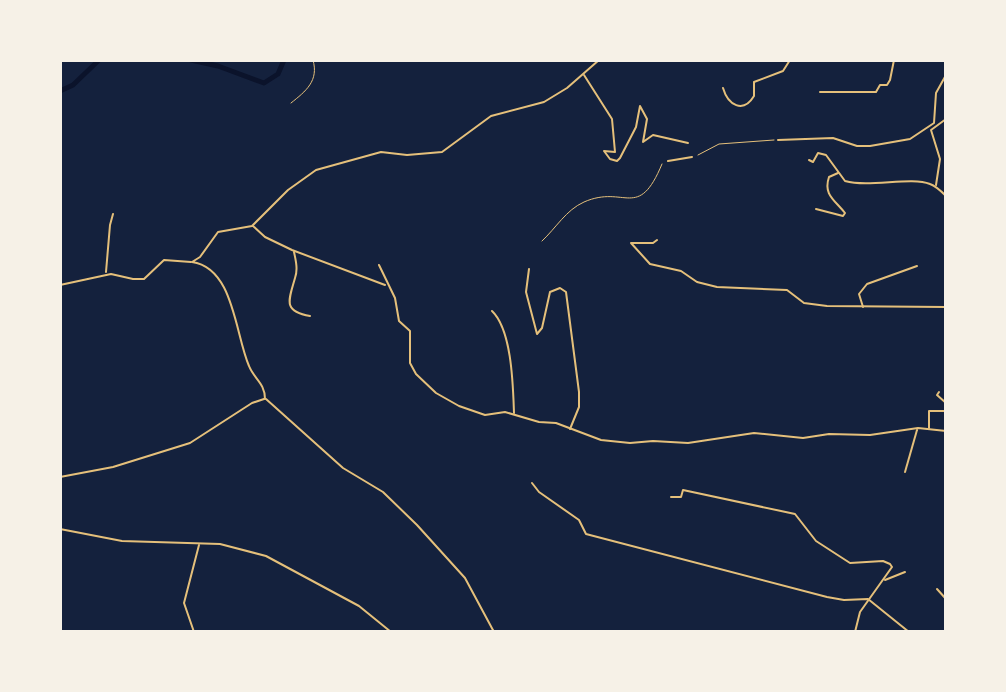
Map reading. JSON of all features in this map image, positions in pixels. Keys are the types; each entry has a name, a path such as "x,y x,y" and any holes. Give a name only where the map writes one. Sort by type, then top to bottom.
{"street":[{"path":"192,262 200,257 218,232 252,226 288,190 316,170 381,152 407,155 442,152 491,116 544,102 567,88 599,60"},
{"path":"723,88 729,102 745,105 754,96 754,82 783,71 790,60"},
{"path":"820,92 876,92 880,85 887,85 890,80 894,60"},
{"path":"583,74 612,119 615,153 604,150 610,159 617,161 620,158 636,127 640,106 647,119 643,142 655,135 688,143"},
{"path":"778,140 833,138 852,145 870,146 900,142 934,123 936,93 946,75"},
{"path":"931,131 946,119"},
{"path":"927,129 931,131 942,169 936,187"},
{"path":"809,160 813,162 818,153 826,155 845,181 860,185 922,181 946,196"},
{"path":"668,161 692,157"},
{"path":"816,209 843,216 845,213 829,197 826,185 829,177 839,172"},
{"path":"106,274 113,214"},
{"path":"252,226 265,237 294,251 388,286"},
{"path":"657,240 653,243 631,243 650,264 681,271 697,282 717,287 787,290 804,303 864,308 946,307"},
{"path":"294,251 296,276 291,288 291,309 310,316"},
{"path":"60,285 106,274 144,279 164,260 206,266 229,298 248,365 263,386 265,399 343,468 383,492 417,525 465,578 494,632"},
{"path":"379,265 395,298 399,321 411,333 410,363 425,384 476,413 494,415 505,412 539,422 556,423 601,440 630,443 688,443 746,434 803,438 829,434 870,435 918,428 946,431"},
{"path":"864,308 859,296 867,284 917,266"},
{"path":"529,269 526,292 537,334 542,328 550,292 560,288 566,292 579,392 579,407 570,429"},
{"path":"492,311 497,316 508,348 514,415"},
{"path":"939,392 937,395 946,403"},
{"path":"60,477 113,467 173,449 200,438 252,403 265,399"},
{"path":"929,429 929,411 946,411"},
{"path":"905,472 918,428"},
{"path":"532,483 539,492 579,520 586,534 827,597 870,600 909,632"},
{"path":"671,497 681,497 683,490 795,514 816,541 850,563 883,561 890,564 892,567 884,580 860,612 855,632"},
{"path":"60,529 108,539 220,544 272,558 304,579 359,606 391,632"},
{"path":"194,632 184,603 200,544"},
{"path":"884,580 905,572"},
{"path":"937,589 946,599"}],"path":[{"path":"291,103 310,87 316,70 313,60"},
{"path":"692,157 719,144 778,140"},
{"path":"542,241 578,204 595,197 631,198 647,192 661,166 668,161"}],"waterway":[{"path":"60,91 73,85 99,60"},
{"path":"191,60 264,83 278,74 284,60"}]}
